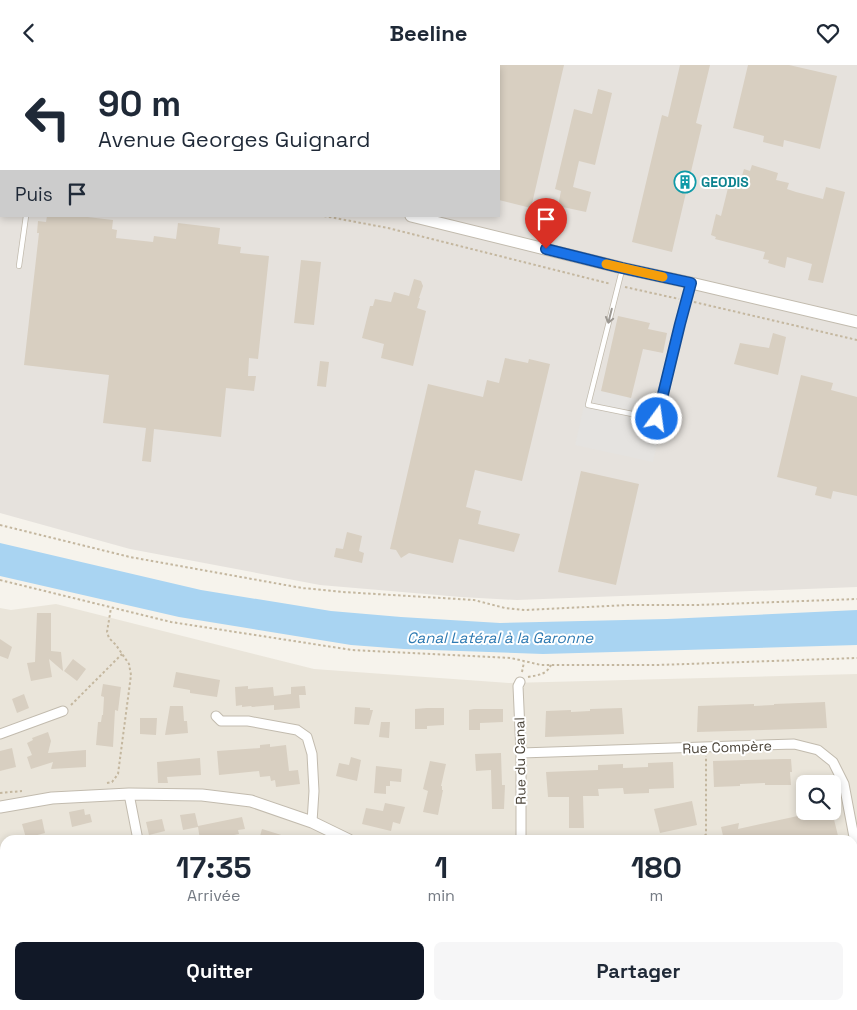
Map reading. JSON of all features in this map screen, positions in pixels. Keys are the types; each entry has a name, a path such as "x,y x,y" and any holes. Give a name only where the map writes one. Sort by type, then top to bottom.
{"street":[{"path":"415,217 622,268 857,322"},
{"name":"Rue du Canal","path":"520,682 518,686 521,753 521,835"},
{"path":"0,734 64,711"},
{"path":"216,716 221,721 248,721 297,729 307,737 312,754 314,791 312,822"},
{"name":"Rue Compère","path":"521,753 794,745 818,750 833,762 844,784 853,811 855,835"},
{"path":"129,794 137,835"},
{"path":"0,807 52,798 129,794 202,795 251,801 312,822 339,835"}],"lane":[{"path":"19,266 26,217"},
{"path":"622,268 588,405 657,419 691,283"}],"path":[{"path":"329,217 388,228 618,285 857,340"},
{"path":"0,525 130,557 302,587 342,592 474,599 505,608 525,610 628,605 697,605 857,599"},
{"path":"0,580 171,622 352,650 511,658 541,665 658,665 857,658"},
{"path":"111,607 107,632 109,638 129,664 131,675 118,775 112,782"},
{"path":"64,711 122,654"},
{"path":"520,682 526,678 543,674 548,671 551,665"},
{"path":"705,835 706,747"}],"shaded area":[{"path":"500,65 857,65 857,587 517,600 320,585 130,549 0,513 0,217 500,217"},
{"path":"588,388 666,406 653,462 575,445"},
{"path":"56,604 314,669 509,683 857,674 857,835 0,835 0,608 11,610"}],"water":[{"name":"Canal Latéral à la Garonne","path":"0,543 201,590 331,611 401,617 500,623 667,619 857,610 857,645 543,654 404,649 351,645 179,617 0,576"}],"building":[{"path":"500,65 564,65 531,208 500,200"},
{"path":"680,65 710,65 696,123 702,125 672,252 632,242 662,115 668,117"},
{"path":"748,65 789,65 837,76 820,149 784,140 783,147 763,142 764,136 733,128"},
{"path":"598,89 612,93 595,165 579,161 573,187 591,192 586,212 558,206 561,191 555,189 574,109 592,114"},
{"path":"752,165 778,173 776,180 789,183 787,189 796,192 823,199 826,187 845,192 823,283 808,280 812,264 787,257 785,268 768,263 769,260 763,259 765,252 715,239 716,237 711,235 716,214 721,216 731,176 741,179 744,169 750,171"},
{"path":"47,217 88,217 113,220 112,229 117,230 116,238 153,242 154,236 176,239 178,223 220,228 218,244 241,247 240,253 269,256 258,359 249,358 248,376 256,376 254,391 226,388 221,437 154,429 151,462 142,461 146,428 103,423 109,375 24,365 39,233 37,233 38,221 46,222"},
{"path":"301,260 321,262 314,325 294,323"},
{"path":"414,279 421,281 423,286 417,308 426,311 413,366 381,358 384,344 362,338 370,306 373,306 375,299 391,302 394,292 409,296"},
{"path":"618,316 650,323 648,329 667,333 663,353 643,349 631,398 601,391"},
{"path":"773,333 786,337 778,375 734,364 740,343 769,348"},
{"path":"505,358 528,363 529,359 550,364 522,481 475,470 466,507 481,511 478,524 520,534 514,552 459,539 453,563 409,553 401,558 396,550 390,549 428,384 483,397 487,380 499,383"},
{"path":"320,361 329,362 326,387 317,386"},
{"path":"801,375 833,383 831,390 857,397 857,496 833,491 831,499 815,495 817,487 777,477"},
{"path":"581,471 639,484 616,585 558,572"},
{"path":"347,532 362,536 359,551 364,553 362,563 334,557 336,548 343,549"},
{"path":"37,613 51,613 51,651 61,652 63,671 49,659 52,677 31,681 27,663 35,662"},
{"path":"0,639 12,647 8,659 0,656"},
{"path":"73,659 86,669 77,681 64,671"},
{"path":"176,672 220,680 217,697 190,693 190,690 173,687"},
{"path":"103,684 121,687 118,711 115,710 113,747 96,745 98,722 101,722 103,715 104,697 101,696"},
{"path":"248,686 248,689 273,687 274,696 291,694 291,687 305,686 306,695 299,695 300,708 274,710 274,705 236,706 235,687"},
{"path":"24,694 29,708 17,713 12,699"},
{"path":"825,702 827,728 697,732 698,706 754,704 754,706"},
{"path":"170,706 183,706 184,721 187,721 188,733 165,735"},
{"path":"355,707 373,710 369,725 354,724"},
{"path":"444,708 444,725 427,726 427,729 415,729 415,709"},
{"path":"622,708 624,734 545,737 546,711 571,710 571,712 590,711 590,709"},
{"path":"503,709 503,722 480,723 480,730 469,730 469,710"},
{"path":"140,718 157,718 156,735 140,734"},
{"path":"381,722 390,722 389,738 379,737"},
{"path":"48,732 51,741 48,753 86,750 86,767 51,769 53,762 31,769 27,757 32,755 27,743 33,740 32,738"},
{"path":"270,744 270,747 286,745 289,771 298,770 300,784 276,787 275,780 271,781 270,776 260,777 259,771 219,775 217,751 260,748 260,745"},
{"path":"12,748 16,767 0,771 0,751"},
{"path":"501,753 502,785 505,785 504,809 492,809 491,770 476,771 475,754"},
{"path":"351,757 361,760 357,781 336,776 339,763 349,765"},
{"path":"200,758 201,775 167,777 168,783 158,783 157,762"},
{"path":"791,759 791,785 765,785 765,783 714,787 713,761"},
{"path":"430,761 446,764 441,786 443,790 438,815 423,812 428,791 423,789"},
{"path":"673,762 674,788 649,789 649,793 624,794 623,788 598,789 599,796 583,796 584,828 569,828 569,797 548,797 546,772 598,770 598,765 623,764 623,768 648,767 648,763"},
{"path":"376,766 402,769 401,782 390,781 390,786 386,786 386,794 374,793"},
{"path":"692,801 697,825 660,833 654,809"},
{"path":"385,803 405,807 400,824 393,822 391,831 362,824 366,808 383,811"},
{"path":"84,809 85,815 90,814 92,822 72,827 69,812"},
{"path":"195,813 198,826 242,817 245,829 238,830 239,834 234,835 199,835 198,827 183,830 180,815"},
{"path":"796,816 796,820 834,820 838,835 723,835 721,827 739,823 738,829"},
{"path":"42,819 45,833 25,835 22,824"},
{"path":"162,819 165,831 149,835 146,822"},
{"path":"262,829 281,835 260,835"}],"slow traffic":[{"path":"606,264 663,277"}],"place":[{"name":"GEODIS","path":"685,182"}],"route":[{"path":"546,249 691,283 657,419"}]}
